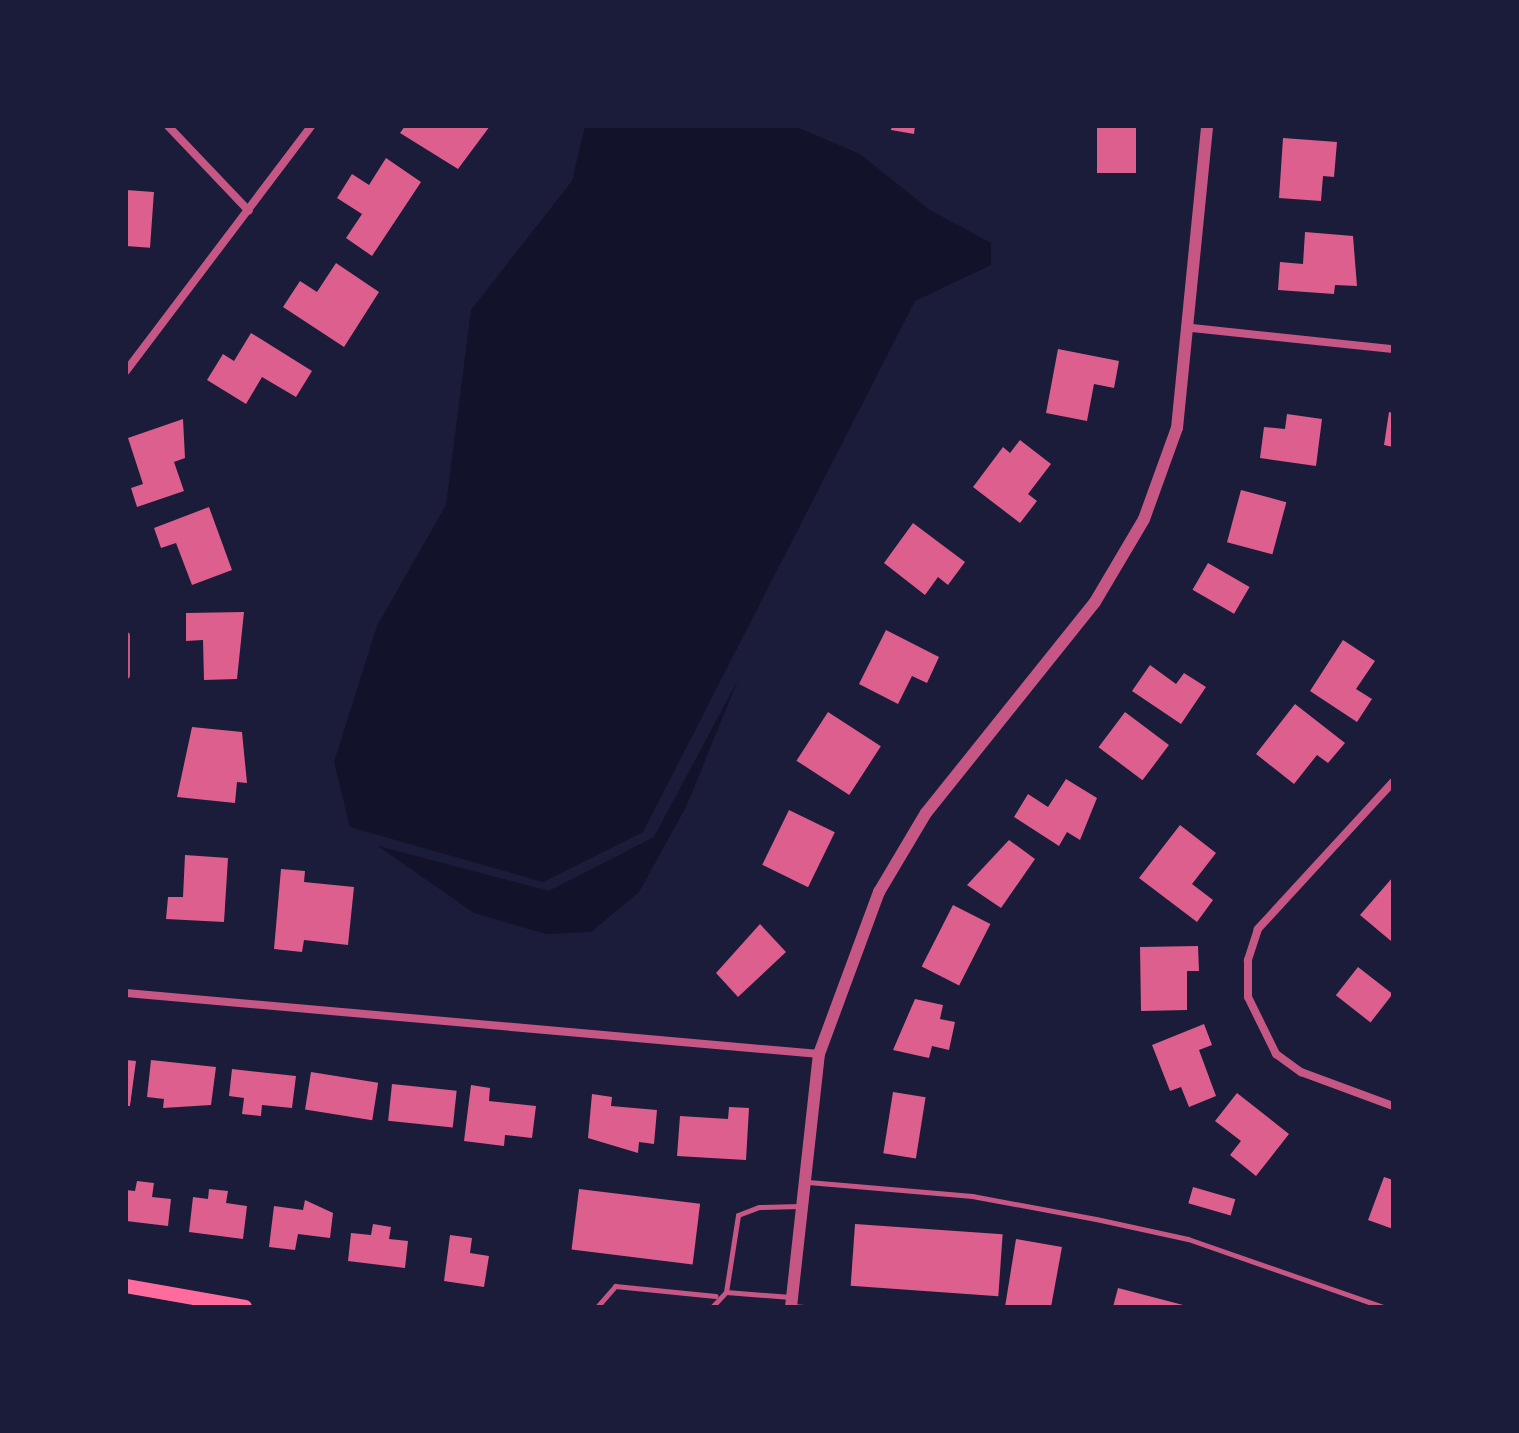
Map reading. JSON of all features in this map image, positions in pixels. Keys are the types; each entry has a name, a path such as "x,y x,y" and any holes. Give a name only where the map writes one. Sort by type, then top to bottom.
{"main road":[{"path":"126,1286 245,1307"}],"street":[{"path":"168,126 249,211"},
{"path":"126,371 311,126"},
{"path":"792,1303 800,1206 819,1054 879,892 926,813 1095,602 1144,519 1177,428 1192,328 1207,126"},
{"path":"1192,328 1393,349"},
{"path":"126,636 126,675"},
{"path":"1393,782 1361,823 1277,902 1248,960 1248,997 1276,1054 1301,1072 1393,1106"},
{"path":"126,993 819,1054"}],"lane":[{"path":"803,1182 972,1196 1096,1219 1188,1239 1383,1307"},
{"path":"726,1292 738,1215 800,1206"},
{"path":"597,1307 615,1286 716,1296 726,1292 805,1307"},
{"path":"712,1307 716,1296"}],"shaded area":[{"path":"585,126 794,126 860,154 930,210 991,243 991,265 915,301 643,832 543,882 350,827 334,762 377,626 446,505 471,310 572,181"},
{"path":"738,680 686,807 639,892 591,932 546,934 474,913 378,846 549,891 654,837"}],"building":[{"path":"405,126 490,126 458,169 400,133"},
{"path":"892,126 915,126 914,134 891,130"},
{"path":"1097,126 1136,126 1136,173 1097,173"},
{"path":"1283,138 1337,142 1334,177 1323,176 1321,201 1279,198"},
{"path":"386,158 421,182 372,256 346,238 362,214 337,198 352,174 369,185"},
{"path":"126,190 154,192 150,248 126,246"},
{"path":"1305,232 1353,236 1357,286 1335,285 1334,294 1278,290 1280,262 1303,264"},
{"path":"336,263 379,292 344,347 283,307 300,281 317,292"},
{"path":"251,333 312,371 296,397 262,377 246,404 207,380 223,354 234,361"},
{"path":"1058,349 1119,361 1114,388 1094,384 1087,421 1046,413"},
{"path":"1389,412 1393,413 1393,447 1384,445"},
{"path":"1287,414 1322,419 1316,466 1260,458 1264,427 1285,429"},
{"path":"183,419 185,458 174,462 184,491 137,507 131,488 143,484 128,438"},
{"path":"1020,440 1051,464 1028,494 1037,501 1020,523 973,487 1003,447 1010,453"},
{"path":"1241,490 1286,502 1272,554 1227,542"},
{"path":"209,507 232,570 192,585 176,543 161,548 154,528"},
{"path":"913,523 965,562 948,585 938,577 925,595 884,563"},
{"path":"1208,563 1250,587 1234,614 1192,590"},
{"path":"244,612 237,679 204,680 203,640 186,641 186,613"},
{"path":"886,630 939,657 927,683 912,676 898,704 859,684"},
{"path":"1343,640 1375,661 1356,689 1372,699 1357,722 1310,691"},
{"path":"1150,665 1176,684 1184,673 1206,687 1181,724 1132,691"},
{"path":"1295,704 1345,743 1328,763 1317,755 1294,784 1256,754"},
{"path":"828,712 881,746 849,795 796,761"},
{"path":"1125,712 1169,745 1142,780 1099,747"},
{"path":"192,727 242,732 247,783 237,782 235,803 177,797"},
{"path":"1066,779 1097,798 1080,840 1067,832 1059,846 1014,817 1028,794 1048,807"},
{"path":"789,810 835,832 808,887 762,865"},
{"path":"1180,825 1216,853 1192,884 1213,900 1197,922 1139,878"},
{"path":"1009,840 1035,859 1001,908 967,885"},
{"path":"185,855 228,858 224,922 166,919 168,897 183,897"},
{"path":"281,869 305,871 304,882 354,887 348,945 304,940 302,952 274,949"},
{"path":"1393,877 1393,939 1391,941 1360,915"},
{"path":"953,905 990,924 959,986 922,966"},
{"path":"760,924 786,952 738,997 716,973"},
{"path":"1198,946 1199,971 1187,971 1187,1010 1141,1011 1140,947"},
{"path":"1358,967 1393,994 1371,1022 1336,995"},
{"path":"915,999 943,1005 940,1019 955,1022 949,1050 932,1046 929,1058 893,1050"},
{"path":"1204,1024 1212,1045 1199,1050 1216,1096 1189,1107 1181,1087 1170,1091 1152,1045"},
{"path":"126,1060 136,1061 130,1106 126,1106"},
{"path":"151,1060 216,1067 211,1105 163,1108 164,1099 147,1097"},
{"path":"232,1069 296,1076 292,1108 262,1105 261,1116 242,1114 244,1098 229,1096"},
{"path":"311,1072 378,1083 372,1120 305,1110"},
{"path":"392,1084 457,1091 453,1128 388,1121"},
{"path":"471,1085 490,1088 489,1101 536,1106 532,1138 505,1135 504,1146 464,1141"},
{"path":"893,1092 926,1097 916,1158 883,1153"},
{"path":"1237,1093 1289,1134 1256,1176 1230,1155 1241,1141 1215,1121"},
{"path":"592,1094 612,1097 611,1106 657,1110 654,1144 639,1142 638,1153 588,1138"},
{"path":"729,1107 749,1108 746,1160 677,1156 680,1116 728,1119"},
{"path":"1384,1177 1393,1180 1393,1229 1368,1220"},
{"path":"137,1181 154,1183 152,1197 171,1199 168,1226 126,1221 126,1190 135,1191"},
{"path":"1193,1187 1235,1199 1231,1215 1188,1203"},
{"path":"209,1189 228,1191 226,1203 247,1206 243,1239 189,1232 193,1197 208,1199"},
{"path":"579,1189 700,1204 693,1264 572,1250"},
{"path":"305,1200 333,1213 330,1238 298,1234 295,1250 269,1247 274,1206 303,1210"},
{"path":"373,1224 391,1227 389,1239 408,1241 405,1268 348,1261 351,1233 371,1235"},
{"path":"855,1224 1003,1234 998,1296 851,1286"},
{"path":"450,1235 472,1238 470,1253 489,1256 484,1287 444,1281"},
{"path":"1016,1239 1062,1247 1051,1307 1005,1307"},
{"path":"1118,1288 1187,1306 1187,1307 1113,1307"}]}
